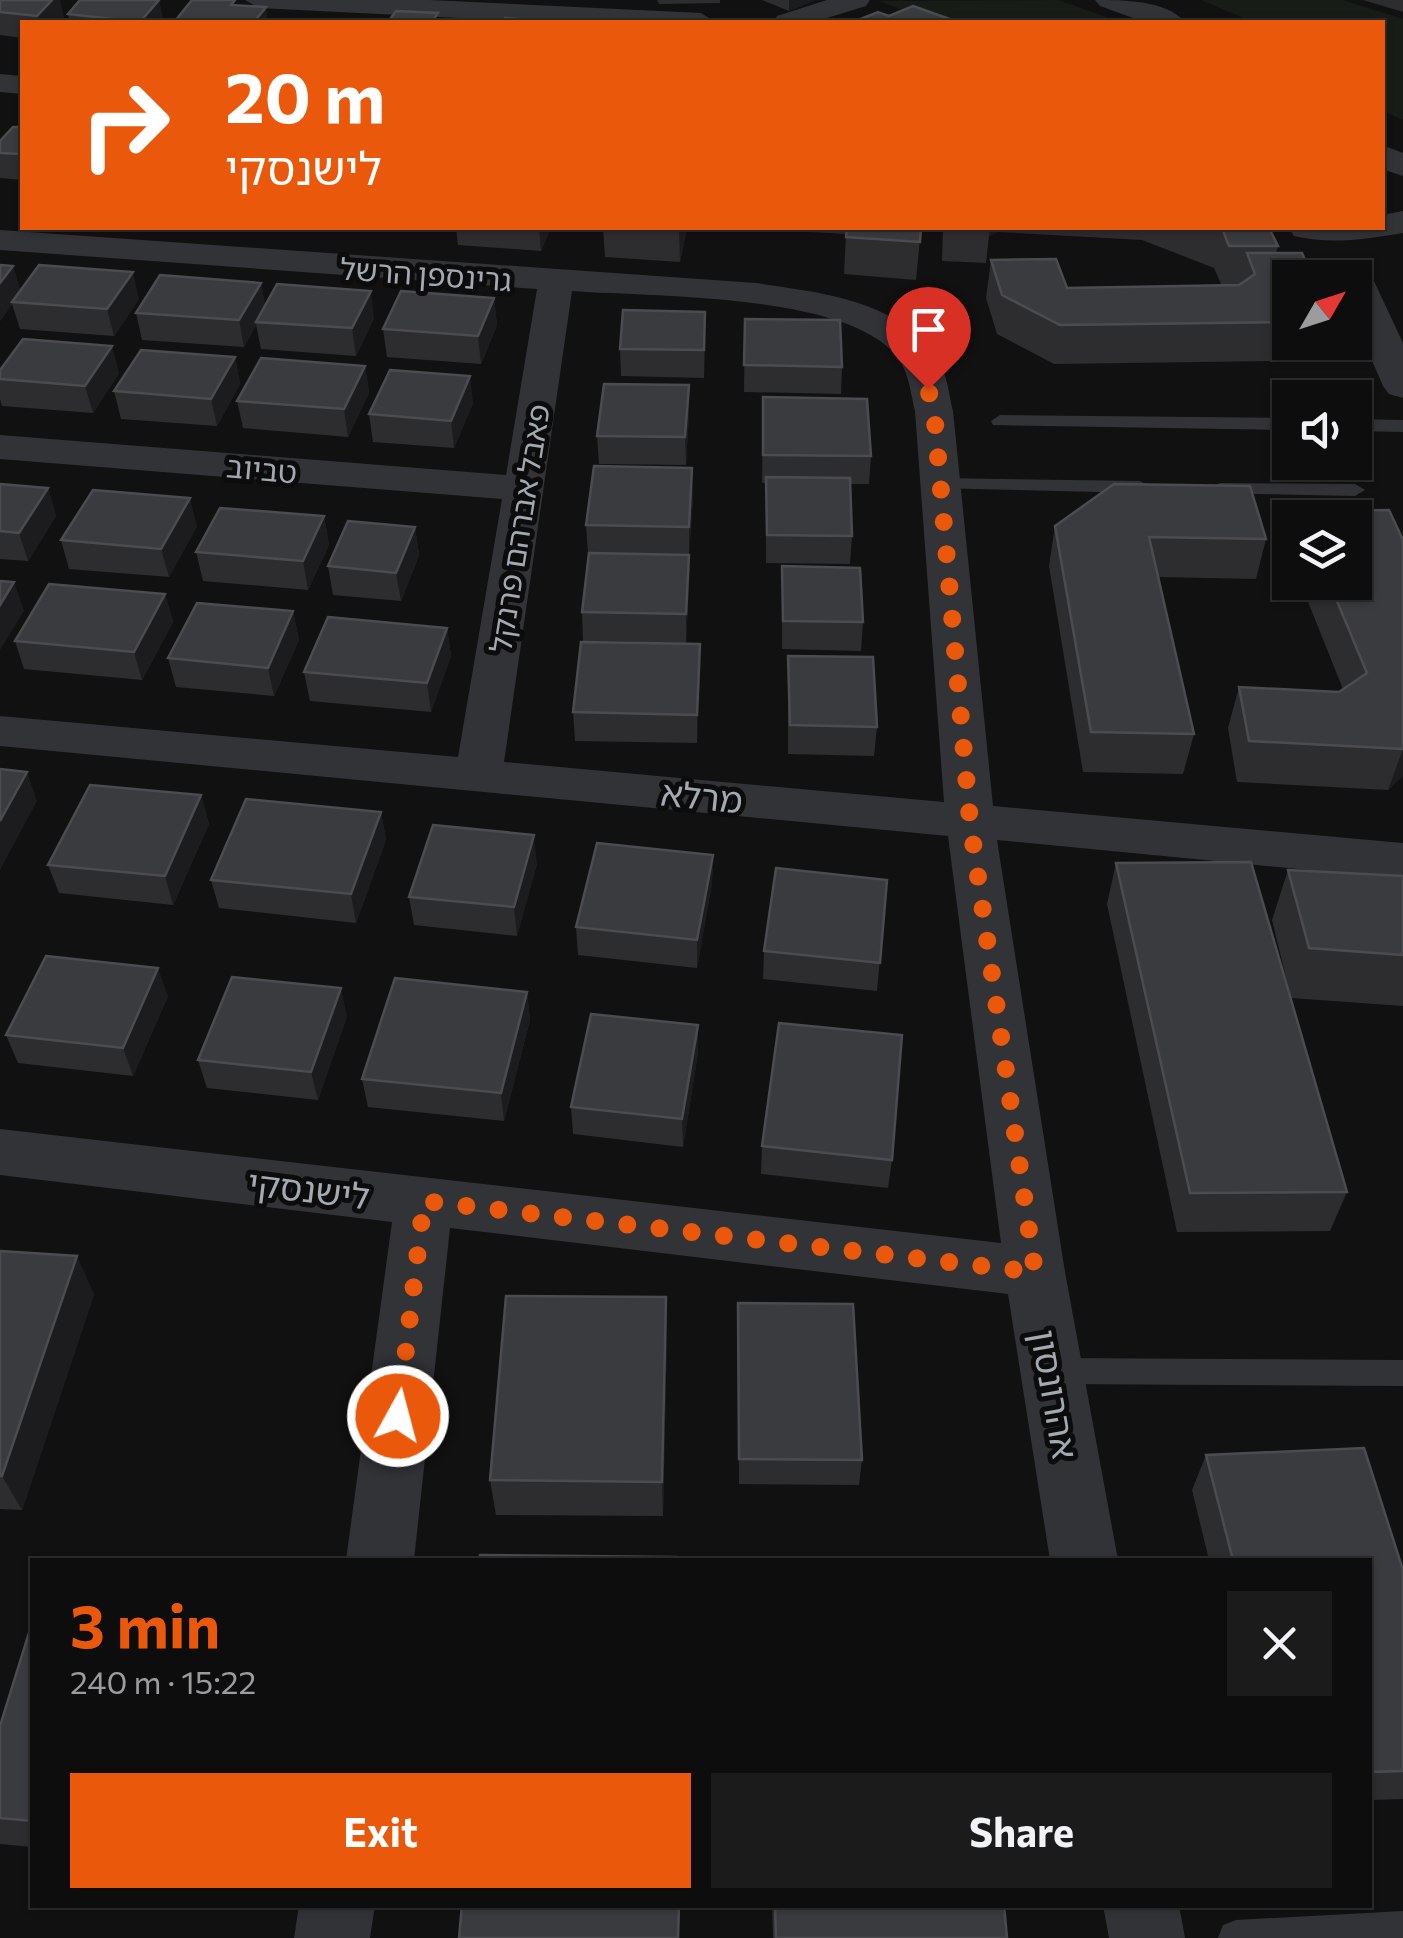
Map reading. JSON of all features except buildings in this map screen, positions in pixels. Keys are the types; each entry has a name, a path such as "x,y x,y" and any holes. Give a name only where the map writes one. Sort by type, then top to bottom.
{"street":[{"path":"259,0 384,15 586,9 682,20"},
{"path":"793,20 856,0"},
{"path":"1110,0 1165,20"},
{"path":"1362,260 1363,253 1398,224"},
{"path":"1297,230 1332,250 1339,260"},
{"name":"גרינספן הרשל","path":"0,240 556,283 756,294 850,312"},
{"name":"פאבל אברהם פרנקל","path":"479,773 556,283"},
{"name":"אהרונסון","path":"850,312 888,328 922,366 934,411 970,821 1035,1272 1084,1558"},
{"path":"1372,316 1403,386"},
{"name":"טביוב","path":"0,446 524,489"},
{"name":"מרלא","path":"0,731 1403,861"},
{"name":"לישנסקי","path":"0,1152 1035,1272"},
{"path":"380,1558 424,1201"},
{"path":"332,1938 336,1908"},
{"path":"1142,1908 1147,1938"}],"lane":[{"path":"1000,421 1272,424"},
{"path":"1372,425 1403,426"},
{"path":"940,484 1158,488"},
{"path":"1197,488 1355,490"},
{"path":"1052,1371 1403,1372"},
{"path":"1236,1938 1403,1929"}],"shaded area":[{"path":"1058,0 1115,20 931,20 879,1"},
{"path":"1201,0 1343,0 1403,19 1403,120 1385,112 1385,20 1248,20"}],"route":[{"path":"398,1416 424,1201 1035,1272 970,821 934,411 928,389"}]}
